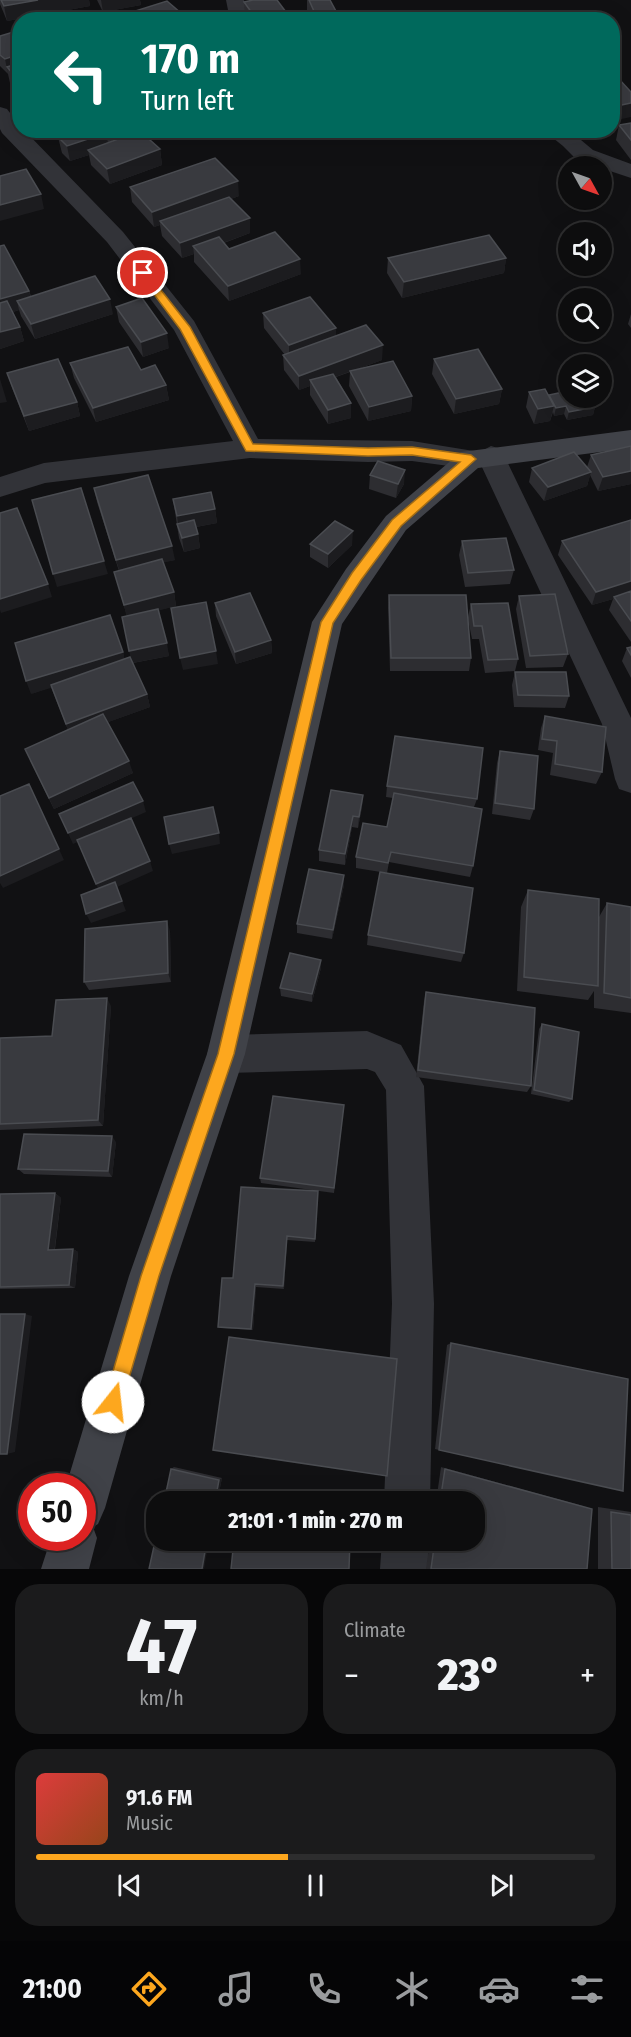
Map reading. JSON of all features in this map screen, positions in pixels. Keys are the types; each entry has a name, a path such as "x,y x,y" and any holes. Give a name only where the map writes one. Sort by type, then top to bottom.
{"main road":[{"path":"92,1473 150,1276 226,1054 327,622 356,577 396,523 481,458 631,439"},
{"path":"65,1569 70,1551"}],"street":[{"path":"25,138 115,237 185,327 250,448"},
{"path":"566,138 585,155 631,171"},
{"path":"0,487 44,473 250,448 368,452 412,451 481,458 618,724 631,779"},
{"path":"226,1054 367,1050 388,1058 405,1086 413,1304 407,1491"},
{"path":"404,1569 405,1551"}],"building":[{"path":"1,0 38,0 4,6"},
{"path":"277,0 286,12 251,12 244,2"},
{"path":"309,0 330,0 336,12 314,12"},
{"path":"167,1 180,12 132,12"},
{"path":"12,32 12,57 5,59 0,55 0,36"},
{"path":"620,80 631,92 631,103 620,105"},
{"path":"631,123 631,140 620,126"},
{"path":"59,138 91,138 67,146"},
{"path":"121,138 148,138 160,149 107,169 88,150"},
{"path":"215,158 238,181 152,212 130,187"},
{"path":"26,169 41,194 0,205 0,176"},
{"path":"229,197 250,218 180,243 160,221"},
{"path":"275,232 300,259 228,286 193,246 219,237 229,249"},
{"path":"489,235 506,258 404,282 388,258"},
{"path":"4,245 29,291 0,299 0,246"},
{"path":"95,276 110,299 31,324 17,301"},
{"path":"310,297 336,328 289,345 263,313"},
{"path":"142,298 167,333 141,342 116,307"},
{"path":"7,301 20,327 0,332 0,303"},
{"path":"366,325 383,345 299,376 283,355"},
{"path":"128,347 141,370 155,365 166,385 93,408 70,363"},
{"path":"478,349 502,389 456,399 434,359"},
{"path":"58,359 77,402 24,416 7,373"},
{"path":"393,361 412,396 369,407 350,371"},
{"path":"333,374 351,403 328,410 310,380"},
{"path":"545,389 554,406 538,409 529,392"},
{"path":"558,393 558,408 556,408 549,395"},
{"path":"567,408 590,408 569,412"},
{"path":"631,446 631,471 603,477 591,455"},
{"path":"574,452 591,472 548,487 532,468"},
{"path":"378,461 405,470 398,484 370,475"},
{"path":"148,475 172,546 116,560 94,488"},
{"path":"81,488 104,561 53,574 32,500"},
{"path":"211,492 215,509 177,516 173,499"},
{"path":"17,508 48,584 0,599 0,513"},
{"path":"194,520 198,534 182,538 177,524"},
{"path":"631,520 631,581 596,592 562,541"},
{"path":"335,521 353,531 328,554 310,544"},
{"path":"506,538 514,570 468,573 462,541"},
{"path":"162,559 174,592 124,605 114,572"},
{"path":"631,591 631,621 614,597"},
{"path":"250,593 271,640 235,652 215,603"},
{"path":"555,594 568,654 530,656 519,596"},
{"path":"389,595 466,595 471,658 391,658"},
{"path":"206,602 216,651 180,658 171,608"},
{"path":"508,603 518,659 488,660 482,626 474,626 471,604"},
{"path":"158,609 167,643 129,651 122,617"},
{"path":"110,615 123,652 26,681 15,643"},
{"path":"130,657 147,694 66,724 51,685"},
{"path":"515,672 566,672 569,696 518,695"},
{"path":"103,714 129,761 49,798 25,749"},
{"path":"545,716 606,727 602,772 555,764 557,741 542,739"},
{"path":"395,736 483,748 477,799 387,786"},
{"path":"500,751 538,756 534,809 495,803"},
{"path":"133,782 143,801 68,833 59,814"},
{"path":"29,784 59,849 0,876 0,796"},
{"path":"331,790 363,795 359,817 353,816 345,854 319,850"},
{"path":"394,793 482,809 473,866 391,852 388,863 356,857 363,823 387,827"},
{"path":"213,807 219,833 169,844 164,817"},
{"path":"131,818 150,861 96,884 77,840"},
{"path":"309,869 344,875 333,930 297,924"},
{"path":"380,872 473,888 464,953 368,935"},
{"path":"115,882 122,901 86,914 81,895"},
{"path":"528,890 599,899 598,986 524,977"},
{"path":"607,903 631,907 631,998 604,993"},
{"path":"167,921 168,973 84,982 85,929"},
{"path":"290,953 321,960 312,994 280,988"},
{"path":"426,992 535,1008 531,1086 418,1070"},
{"path":"107,998 98,1120 0,1124 0,1038 52,1036 56,1000"},
{"path":"542,1024 579,1032 572,1099 534,1090"},
{"path":"273,1096 344,1105 334,1188 260,1178"},
{"path":"24,1134 112,1136 108,1171 18,1169"},
{"path":"241,1187 318,1191 315,1239 287,1236 283,1286 255,1284 251,1329 218,1327 222,1278 233,1278"},
{"path":"55,1193 48,1250 73,1249 69,1285 0,1287 0,1194"},
{"path":"0,1314 25,1314 7,1454 0,1454"},
{"path":"229,1337 397,1359 387,1476 213,1450"},
{"path":"451,1343 628,1379 623,1491 439,1450"},
{"path":"171,1469 219,1480 217,1491 166,1491"},
{"path":"445,1469 592,1509 587,1569 431,1569 433,1551 485,1551 485,1491 442,1491"},
{"path":"611,1512 631,1515 631,1569 612,1569"},
{"path":"153,1551 205,1551 202,1569 149,1569"},
{"path":"233,1551 350,1551 349,1569 231,1569"}],"route":[{"path":"113,1402 150,1276 226,1054 327,622 356,577 396,523 471,459 412,451 368,452 250,448 185,327 143,273"}]}
